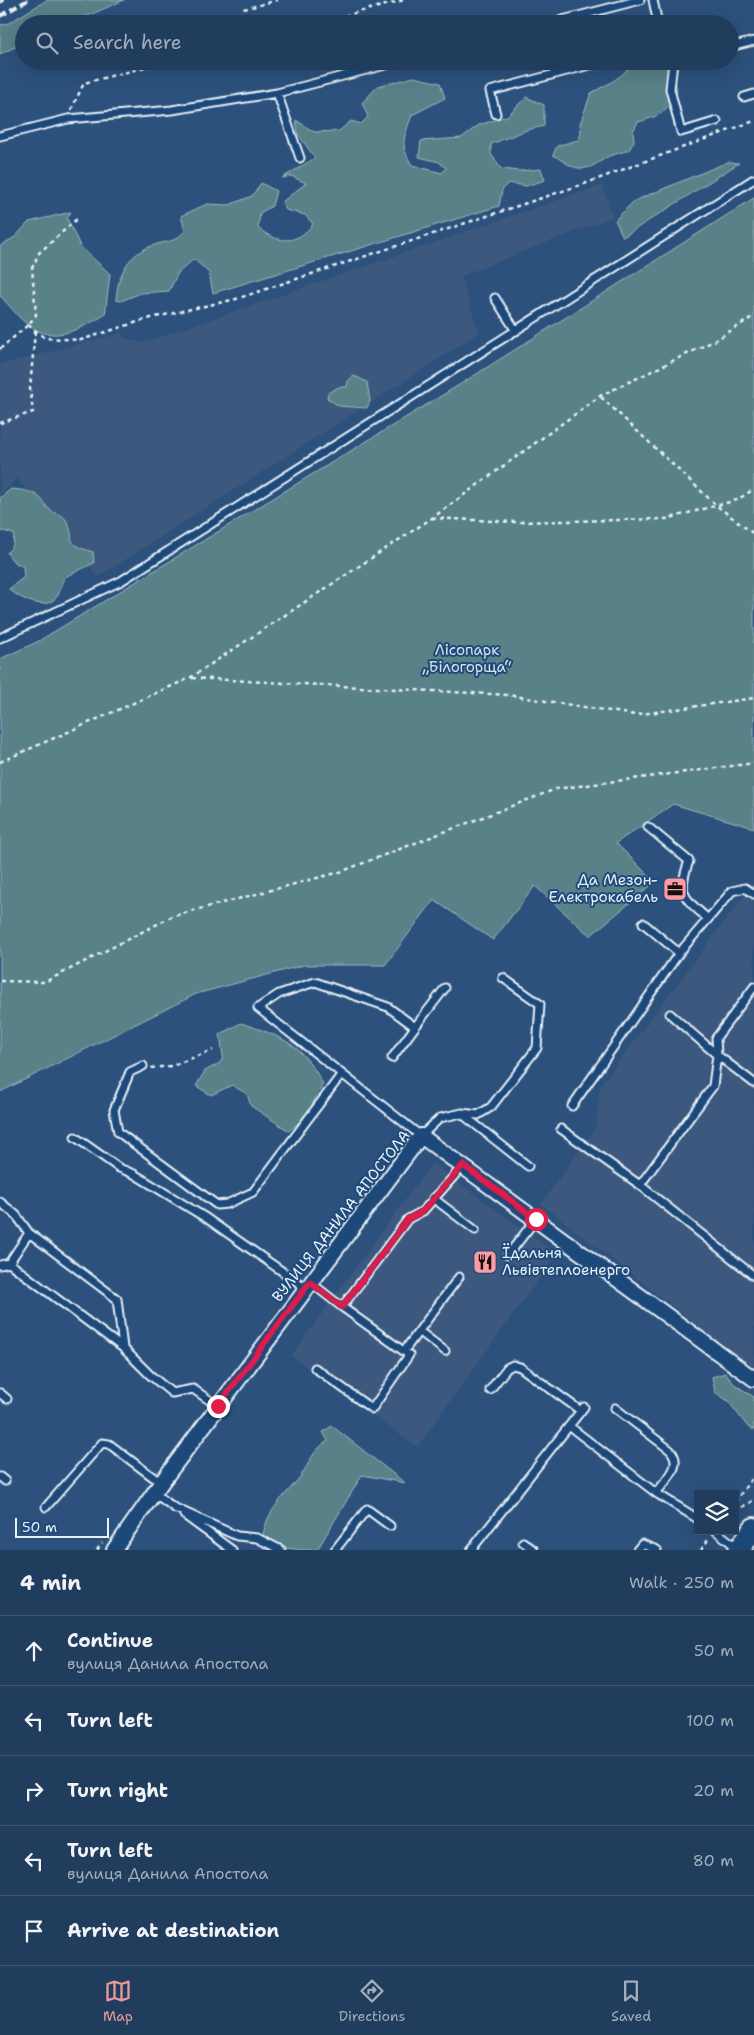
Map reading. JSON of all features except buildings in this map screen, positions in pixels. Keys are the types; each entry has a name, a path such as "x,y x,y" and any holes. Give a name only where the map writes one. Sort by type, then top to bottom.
{"street":[{"name":"ВУЛИЦЯ ДАНИЛА АПОСТОЛА","path":"114,1550 157,1488 421,1136 754,1379"},
{"path":"739,1550 754,1528"}],"lane":[{"path":"582,15 640,0"},
{"path":"653,0 656,15"},
{"path":"739,46 753,44"},
{"path":"0,136 68,119 172,110 277,93 365,70"},
{"path":"496,114 490,91 570,70"},
{"path":"673,70 670,89 681,132 717,121"},
{"path":"277,93 300,158"},
{"path":"744,97 754,94"},
{"path":"0,638 121,582 754,179"},
{"path":"495,298 516,331"},
{"path":"648,827 690,861 682,881 686,899 708,919"},
{"path":"572,1106 679,953 732,891 738,888 745,888 754,894"},
{"path":"643,923 679,953"},
{"path":"415,1027 388,1007 315,982 279,994 258,1008 421,1136 440,1118 462,1113 478,1115 491,1107 537,1048 540,1004 502,978"},
{"path":"640,1185 713,1086 717,1056 716,1038 754,987"},
{"path":"392,1058 445,988"},
{"path":"670,1014 717,1056 754,1083"},
{"path":"143,1066 130,1072 114,1110 118,1132 217,1205 227,1204 254,1192 341,1075"},
{"path":"462,1113 528,1166"},
{"path":"561,1129 640,1185 754,1276"},
{"path":"75,1137 119,1168 134,1174 206,1218 342,1307 409,1355 372,1409 315,1368"},
{"path":"342,1307 408,1219 423,1211 463,1165"},
{"path":"433,1198 475,1230"},
{"path":"0,1202 16,1215 29,1233 117,1299 123,1348"},
{"path":"508,1255 536,1219"},
{"path":"0,1265 9,1263 29,1233"},
{"path":"9,1263 123,1348 150,1375 172,1393 193,1389 218,1406"},
{"path":"404,1351 459,1277"},
{"path":"419,1331 445,1351"},
{"path":"471,1550 582,1409 513,1364 507,1368 490,1390"},
{"path":"0,1394 7,1398"},
{"path":"614,1408 670,1450 674,1457 674,1468 656,1493"},
{"path":"569,1426 656,1493 694,1517"},
{"path":"46,1507 102,1443 109,1444 157,1488 173,1507 232,1550"},
{"path":"173,1507 237,1536 257,1538 281,1550"},
{"path":"336,1550 367,1509 390,1526"},
{"path":"717,1535 739,1550"},
{"path":"522,1542 534,1550"},
{"path":"637,1550 642,1544 657,1550"}],"path":[{"path":"242,15 244,9 264,2 278,0"},
{"path":"348,15 404,0"},
{"path":"68,119 72,104 84,83 135,70"},
{"path":"28,326 45,338 81,340 147,320 236,298 584,184 754,121"},
{"path":"0,349 28,326 36,315 32,268 39,253 78,217"},
{"path":"0,762 190,678 432,518 600,396 716,340 754,316"},
{"path":"0,424 33,412 30,389 35,331"},
{"path":"600,396 716,506 754,534"},
{"path":"432,518 516,522 666,520 737,500 754,489"},
{"path":"190,678 508,694 634,715 754,698"},
{"path":"0,982 45,982 173,916 340,872 556,789 754,763"},
{"path":"143,1066 152,1068 172,1066 214,1050"},
{"path":"739,1496 754,1475"},
{"path":"739,1509 754,1500"},
{"path":"701,1550 712,1535"}],"shaded area":[{"path":"602,185 613,217 461,276 479,333 98,577 17,478 0,495 0,365 122,333 124,338 142,343"},
{"path":"749,889 754,893 754,1369 541,1204 596,1127 600,1086"},
{"path":"432,1163 557,1254 417,1447 291,1356"}],"green space":[{"path":"47,0 124,0 90,15 22,15"},
{"path":"15,19 15,47 0,54 0,25 7,24"},
{"path":"627,70 669,70 675,80 677,91 674,98 662,112 638,122 633,131 634,141 629,150 609,156 591,167 581,169 571,166 553,155 557,146 578,140 581,134 580,124 591,93"},
{"path":"414,77 440,83 445,98 412,115 404,146 412,165 442,173 446,168 439,162 419,157 421,141 461,138 479,125 507,116 526,97 544,105 544,126 527,130 491,144 491,154 501,169 520,171 541,169 545,180 526,186 508,183 502,190 499,206 213,293 209,273 194,259 178,273 169,291 141,293 121,301 116,300 119,281 131,259 145,249 173,240 181,235 185,231 181,216 207,204 229,205 252,196 261,183 276,191 272,206 260,213 258,228 273,237 287,240 294,239 307,231 313,224 305,215 286,210 282,202 306,183 291,176 282,178 315,158 298,134 296,120 314,132 339,131 351,121 361,124 368,117 362,103 378,86"},
{"path":"728,162 739,163 623,237 615,220 634,201"},
{"name":"Лісопарк „Білогорща“","path":"754,198 754,828 673,804 616,843 655,882 590,936 535,886 493,940 434,900 385,965 304,965 196,994 0,1092 0,659 37,642 464,382"},
{"path":"71,212 67,218 80,246 110,274 105,315 77,329 57,334 48,334 28,325 0,296 0,246 15,237 29,222"},
{"path":"354,376 367,382 370,401 367,408 339,406 327,398 328,393 339,387 347,387 348,381"},
{"path":"11,489 28,492 40,498 52,512 64,518 74,543 83,549 93,552 94,563 65,577 58,595 47,603 41,604 26,600 9,589 24,577 23,567 13,561 7,553 13,545 14,534 3,531 0,533 0,498"},
{"path":"241,1023 290,1043 307,1059 323,1084 306,1116 289,1131 251,1106 247,1094 232,1085 211,1095 196,1086 205,1071 220,1063 223,1057 220,1034"},
{"path":"725,1373 734,1384 754,1397 754,1430 748,1427 728,1401 715,1392 712,1377"},
{"path":"332,1426 405,1483 362,1475 317,1550 295,1549 275,1544 263,1535 268,1518 277,1504 300,1477 318,1448 328,1441 323,1432"}],"railway":[{"path":"0,2 4,0"},
{"path":"0,16 28,0"}],"place":[{"name":"Да Мезон- Електрокабель","path":"675,889"},
{"name":"Їдальня Львівтеплоенерго","path":"485,1262"}],"route":[{"path":"218,1406 310,1282 342,1307 408,1219 423,1211 463,1165 536,1219"}]}
